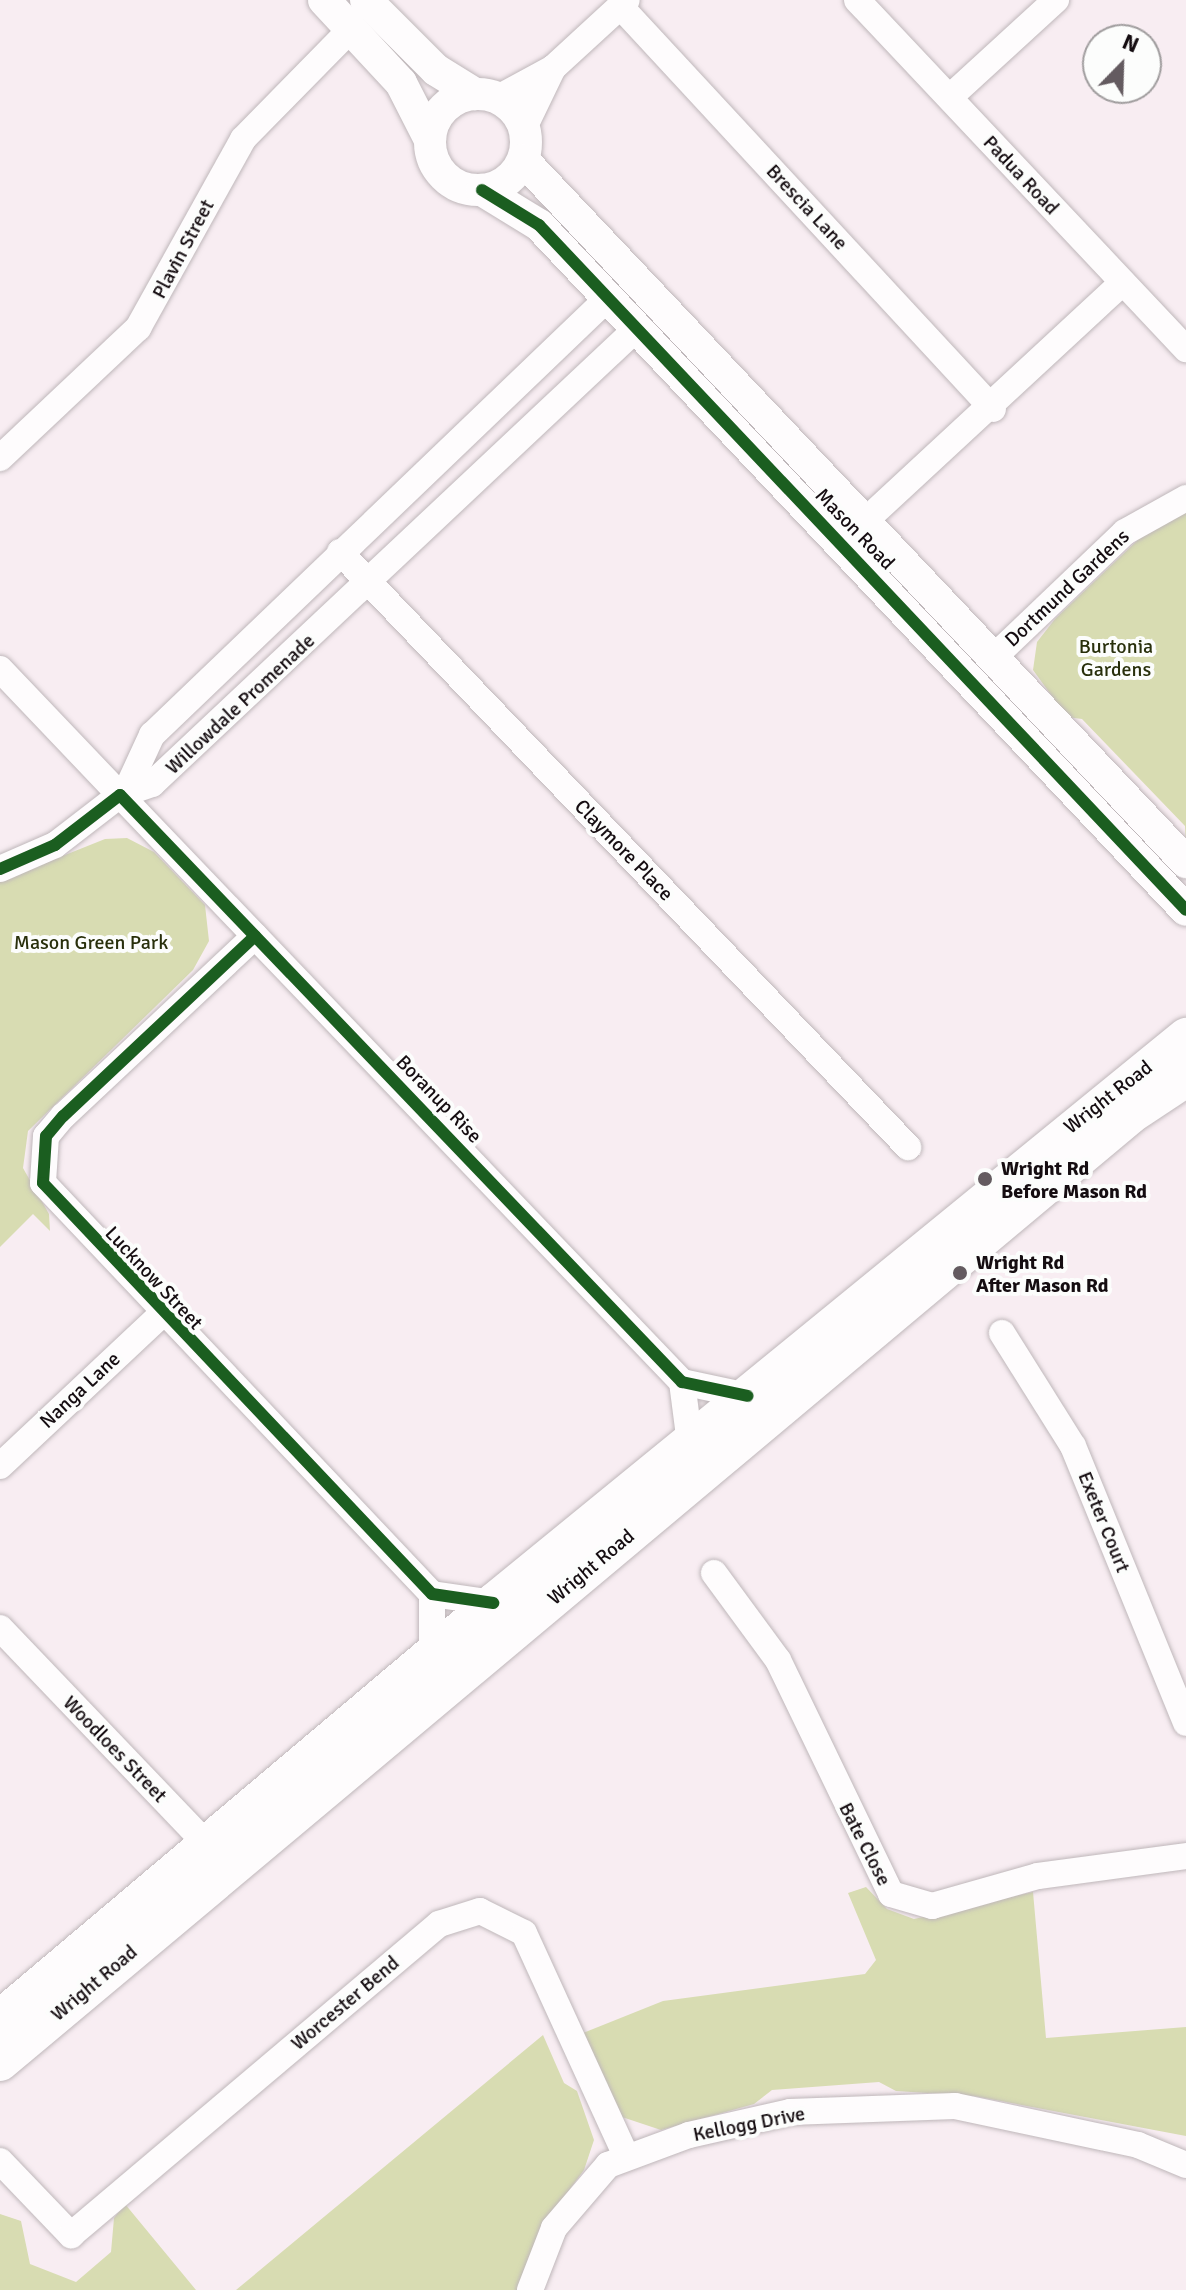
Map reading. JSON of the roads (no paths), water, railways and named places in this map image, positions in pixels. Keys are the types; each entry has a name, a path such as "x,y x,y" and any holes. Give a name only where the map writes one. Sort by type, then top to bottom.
{"main road":[{"name":"Wright Road","path":"0,2062 432,1654 1186,1037"},
{"name":"Wright Road","path":"0,2019 218,1856 1130,1115 1186,1078"}],"street":[{"path":"324,0 359,14 436,70 486,96 524,128"},
{"name":"Padua Road","path":"857,0 1186,349"},
{"path":"950,97 1056,0"},
{"path":"430,140 440,113 553,68 624,3"},
{"name":"Brescia Lane","path":"624,3 993,409"},
{"path":"359,14 401,83 445,177 482,190 507,181 523,160 524,128 553,68"},
{"name":"Plavin Street","path":"0,458 138,328 243,139 359,14"},
{"name":"Mason Road","path":"523,160 1186,862"},
{"name":"Mason Road","path":"482,190 539,225 1186,910"},
{"path":"864,522 993,409 1122,283"},
{"name":"Willowdale Promenade","path":"124,792 152,735 608,298"},
{"name":"Willowdale Promenade","path":"0,869 55,845 124,792 167,774 637,328"},
{"name":"Dortmund Gardens","path":"993,658 1125,532 1186,498"},
{"name":"Claymore Place","path":"340,552 908,1147"},
{"name":"Boranup Rise","path":"0,669 124,792 255,936 682,1382"},
{"name":"Lucknow Street","path":"255,936 63,1116 43,1150 43,1183 56,1203 161,1315 432,1594"},
{"name":"Nanga Lane","path":"0,1466 161,1315"},
{"name":"Exeter Court","path":"1002,1333 1073,1446 1186,1723"},
{"path":"690,1444 682,1382 748,1396"},
{"name":"Bate Close","path":"714,1573 778,1660 891,1894 932,1906 1038,1876 1186,1856"},
{"path":"432,1654 432,1594 493,1603"},
{"name":"Woodloes Street","path":"0,1628 218,1856"},
{"name":"Worcester Bend","path":"0,2161 71,2235 439,1924 480,1911 524,1933 626,2156"},
{"name":"Kellogg Drive","path":"530,2290 570,2205 626,2156 790,2112 955,2106 1138,2145 1186,2147"},
{"name":"Kellogg Drive","path":"1138,2145 1186,2165"}],"place":[{"name":"Wright Rd Before Mason Rd","path":"985,1179"},
{"name":"Wright Rd After Mason Rd","path":"960,1273"}],"park label":[{"name":"Burtonia Gardens","path":"1116,658"},
{"name":"Mason Green Park","path":"91,942"}]}
